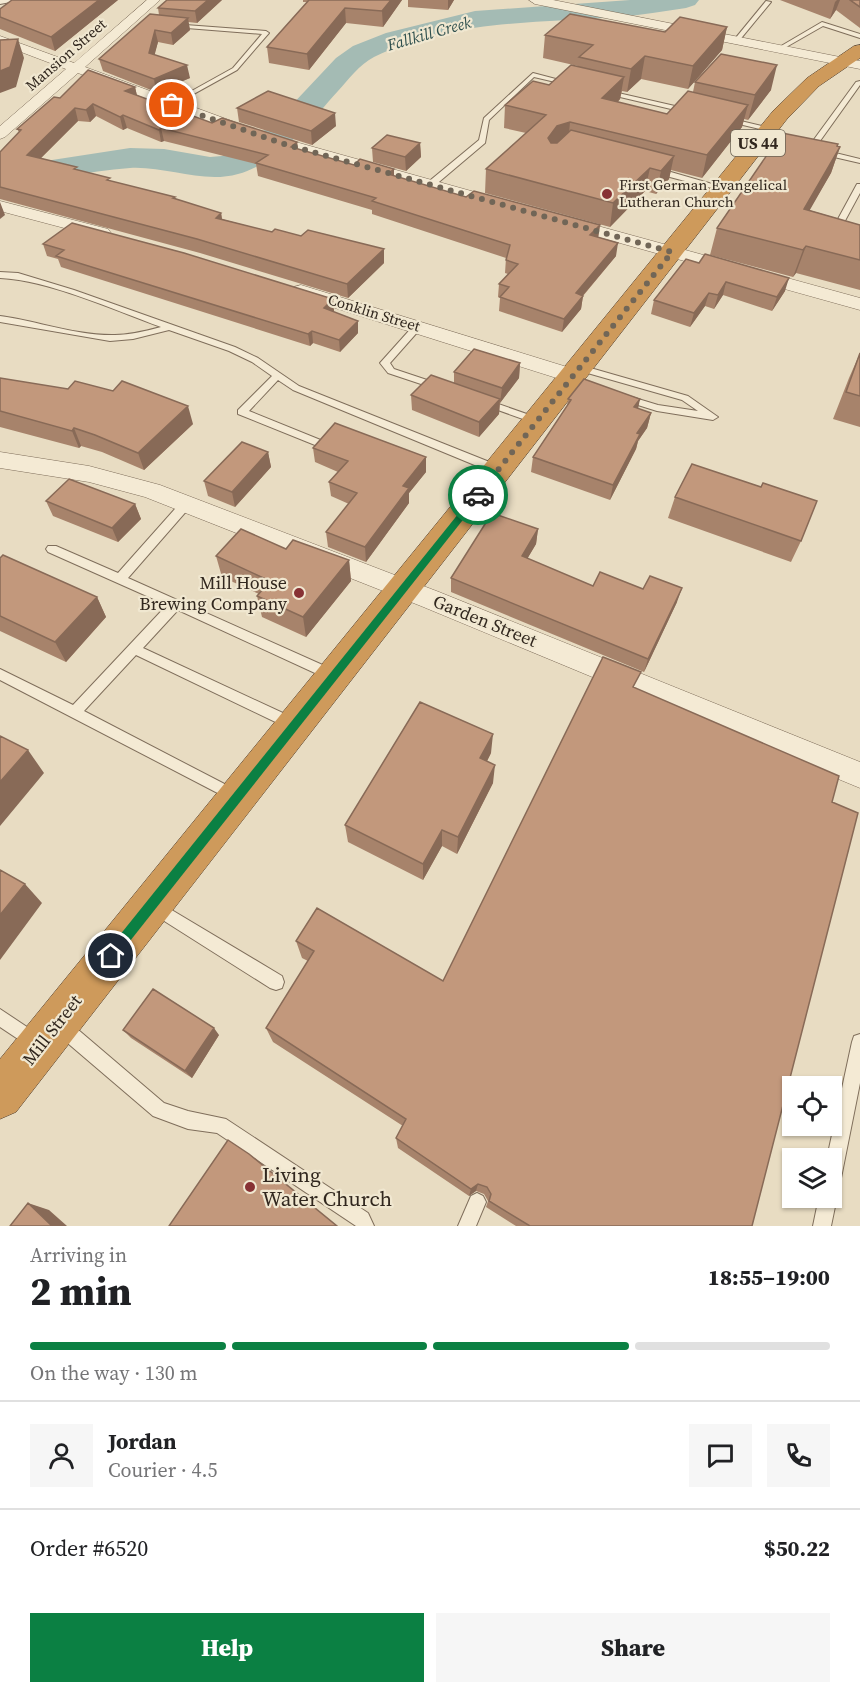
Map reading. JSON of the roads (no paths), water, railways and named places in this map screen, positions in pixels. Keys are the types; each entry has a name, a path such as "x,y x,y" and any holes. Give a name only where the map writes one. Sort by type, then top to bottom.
{"highway":[{"name":"Mill Street","path":"0,1096 403,588 575,377 768,129 801,93 851,63 860,50"}],"street":[{"name":"Mansion Street","path":"0,134 76,68 136,21 154,0"},
{"path":"536,0 851,63"},
{"path":"0,40 262,137 513,208"},
{"path":"0,206 118,238"},
{"path":"546,217 860,304"},
{"name":"Conklin Street","path":"282,285 575,377"},
{"name":"Garden Street","path":"0,460 89,474 152,491 403,588 860,775"}],"lane":[{"path":"0,2 18,0"},
{"path":"736,41 768,2"},
{"path":"162,24 266,33 235,69 190,94"},
{"path":"779,49 822,24 860,36"},
{"path":"430,185 482,141 486,119 533,75 577,86"},
{"path":"860,83 811,149 860,161"},
{"path":"599,91 698,113"},
{"path":"719,118 768,129"},
{"path":"649,168 722,188"},
{"path":"860,186 836,230 838,237 860,246"},
{"path":"0,275 18,276 171,326 255,360 296,388 498,470"},
{"path":"0,319 24,321 89,336 113,338 171,326"},
{"path":"418,326 385,363 391,371 445,389"},
{"path":"276,376 242,412 319,443"},
{"path":"575,377 685,398 712,417 657,408 617,396"},
{"path":"477,400 537,421"},
{"path":"120,579 186,504"},
{"path":"52,549 334,676"},
{"path":"74,713 176,604"},
{"path":"134,649 294,725"},
{"path":"0,674 237,797"},
{"path":"151,904 276,982"},
{"path":"0,1017 49,1035 159,1110 188,1120 220,1125 362,1219 365,1226"},
{"path":"838,1148 860,1042"},
{"path":"467,1226 477,1202"},
{"path":"822,1226 826,1208"}],"waterway":[{"name":"Fallkill Creek","path":"0,178 130,158 164,159 210,167 229,166 249,156 284,132 346,64 363,52 396,39 440,26 475,19 622,9 686,0"}],"place":[{"name":"First German Evangelical Lutheran Church","path":"607,194"},
{"name":"Mill House Brewing Company","path":"299,593"},
{"name":"Living Water Church","path":"250,1187"}]}
